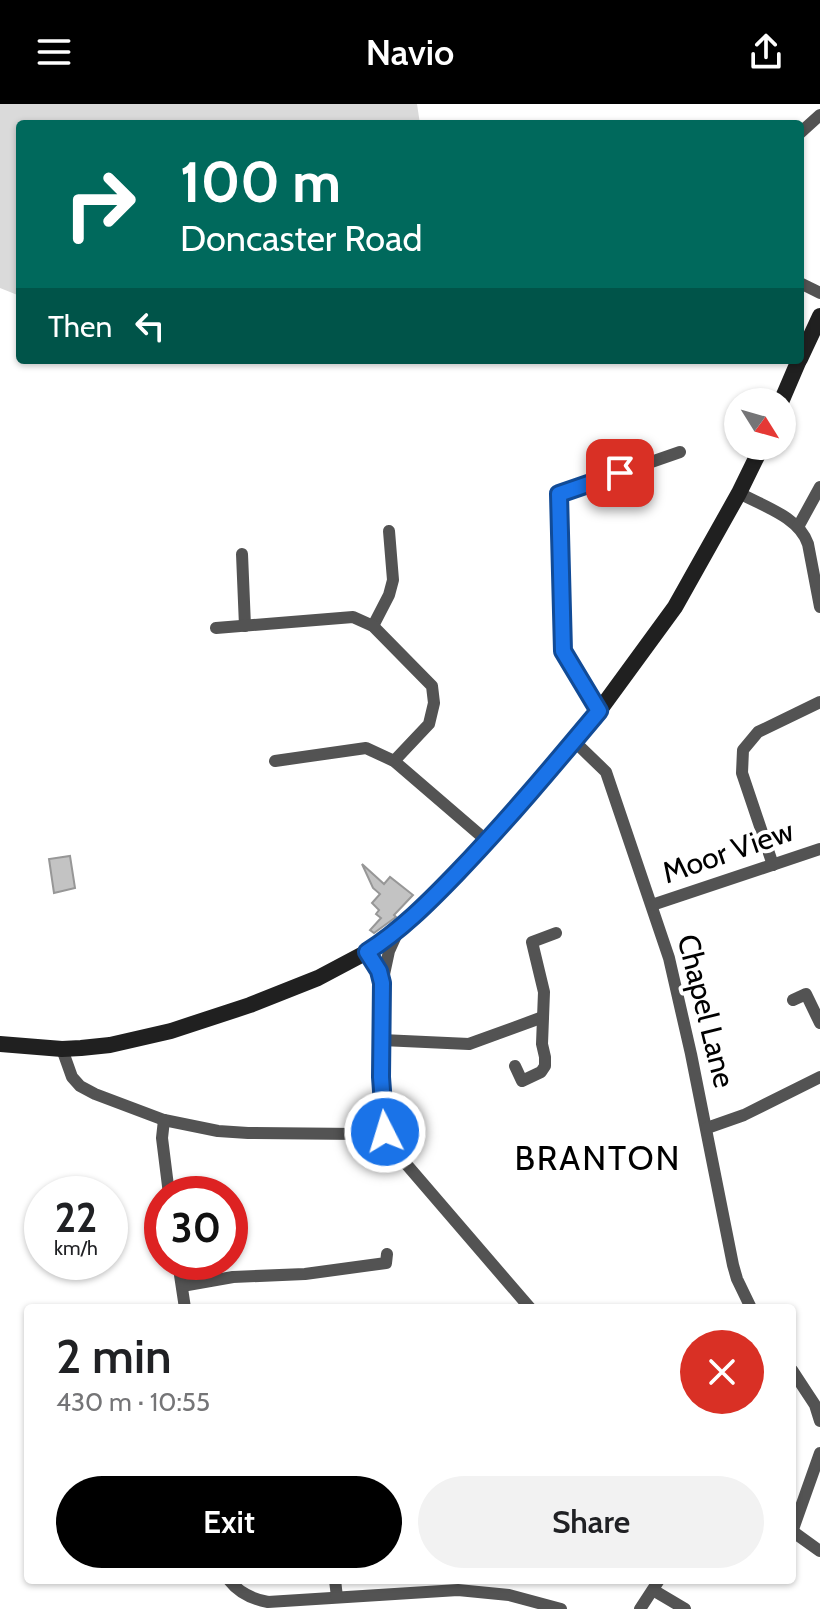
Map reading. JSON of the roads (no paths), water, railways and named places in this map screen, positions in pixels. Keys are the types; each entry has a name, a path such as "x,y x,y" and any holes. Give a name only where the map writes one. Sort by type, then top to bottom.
{"main road":[{"path":"804,350 820,316"},
{"path":"787,388 798,364"},
{"path":"0,1044 62,1049 110,1045 171,1031 318,978 367,952 399,929 487,841 599,711 675,607 755,460"}],"street":[{"path":"804,129 820,115"},
{"path":"599,711 563,651 559,494 680,452"},
{"path":"798,527 820,487"},
{"path":"739,493 783,516 805,535 820,607"},
{"path":"373,626 393,580 389,531"},
{"path":"242,554 245,626"},
{"path":"216,628 353,617 373,626 432,686 434,703 429,724 394,761"},
{"path":"773,865 742,773 743,750 758,732 820,702"},
{"name":"Chapel Lane","path":"574,741 606,772 652,905 680,1001 733,1265 749,1304"},
{"path":"275,761 366,748 394,761 487,841"},
{"name":"Moor View","path":"652,905 820,849"},
{"path":"399,929 389,951 382,982 381,1077 385,1132 392,1148 527,1304"},
{"path":"515,1066 524,1087 545,1066 542,1044 543,981 531,938 556,933"},
{"path":"367,952 382,982"},
{"path":"793,1000 820,988"},
{"path":"806,994 820,1023"},
{"path":"382,1040 469,1044 543,1017"},
{"path":"62,1049 72,1077 80,1086 164,1120 218,1131 248,1133 385,1132"},
{"path":"707,1128 744,1115 820,1077"},
{"path":"164,1120 162,1138 167,1176"},
{"path":"182,1286 233,1277 305,1274 387,1262"},
{"path":"181,1280 184,1304"},
{"path":"796,1376 815,1405 820,1419"},
{"path":"796,1521 820,1453"},
{"path":"796,1535 820,1551"},
{"path":"233,1584 241,1593 268,1602 458,1590 509,1595 561,1609"},
{"path":"335,1584 337,1597"},
{"path":"389,1584 390,1594"},
{"path":"509,1595 512,1584"},
{"path":"640,1609 656,1585 685,1609"}],"district":[{"name":"BRANTON","path":"598,1158"}]}
